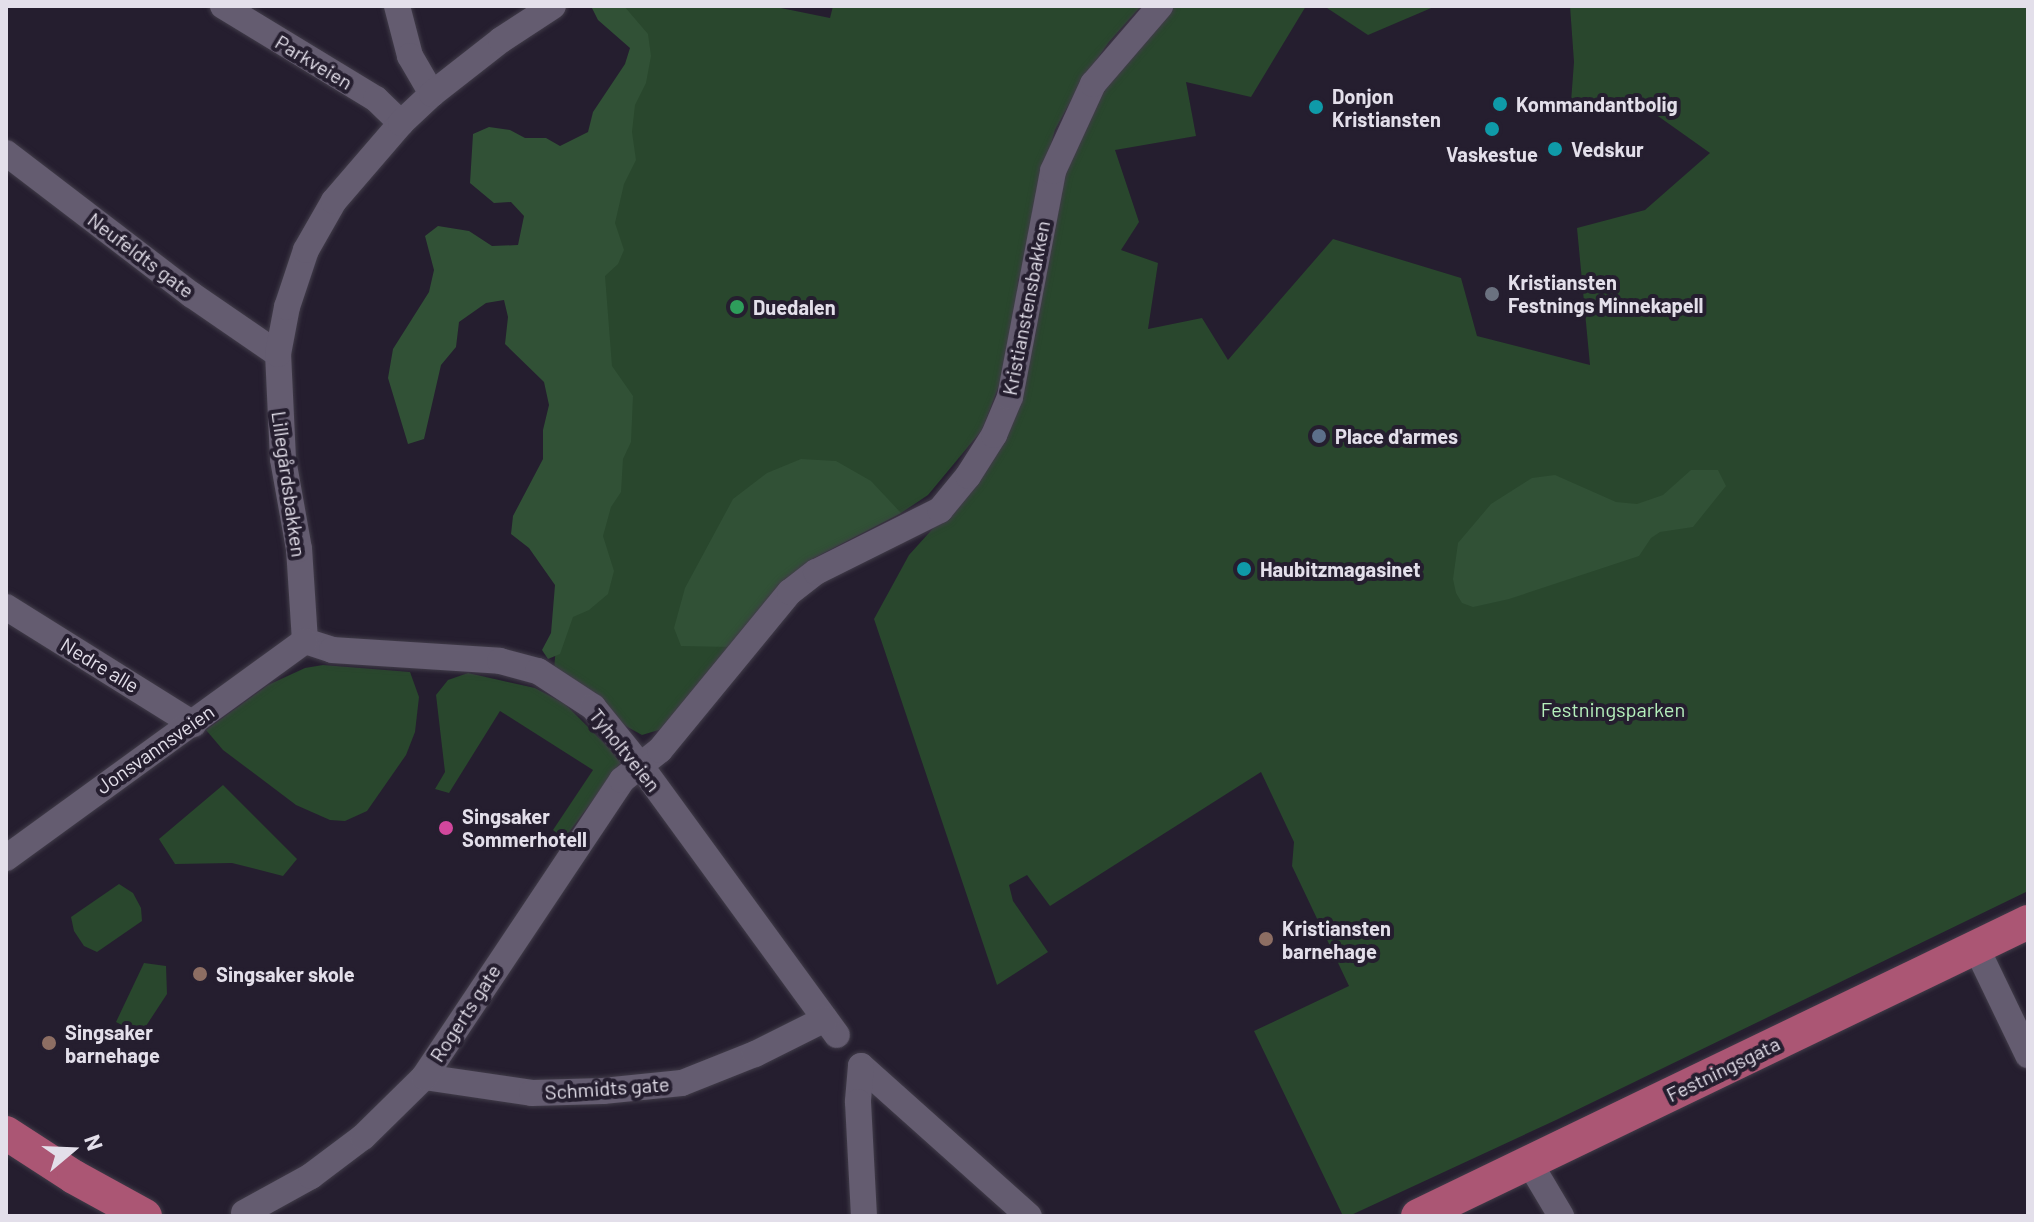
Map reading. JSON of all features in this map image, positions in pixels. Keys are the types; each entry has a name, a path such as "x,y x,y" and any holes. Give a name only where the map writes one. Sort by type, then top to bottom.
{"main road":[{"name":"Festningsgata","path":"1418,1216 2028,922"},
{"path":"6,1133 74,1177 145,1216"}],"street":[{"name":"Parkveien","path":"223,6 376,99 401,123"},
{"path":"397,6 410,56 432,94"},
{"name":"Lillegårdsbakken","path":"305,641 299,549 283,459 278,354 287,307 306,250 334,201 401,123 432,94 553,6"},
{"name":"Kristianstensbakken","path":"640,765 660,750 790,592 816,572 940,510 968,476 994,435 1010,397 1053,171 1093,84 1160,6"},
{"name":"Neufeldts gate","path":"6,153 192,295 278,354"},
{"name":"Nedre alle","path":"6,607 193,724"},
{"name":"Tyholtveien","path":"305,641 332,650 500,661 538,671 593,707 640,765 831,1027"},
{"name":"Jonsvannsveien","path":"9,852 193,724 305,641"},
{"name":"Rogerts gate","path":"244,1213 311,1176 363,1137 424,1077 569,854 622,780 640,765"},
{"path":"1976,947 2028,1055"},
{"name":"Schmidts gate","path":"424,1077 532,1093 603,1091 682,1083 831,1027"},
{"path":"864,1216 858,1102 861,1066 1029,1216"},
{"path":"1529,1162 1561,1216"}],"green space":[{"path":"591,6 624,6 648,34 651,56 646,83 635,105 632,132 636,160 624,184 615,223 624,250 618,264 605,276 612,366 633,396 631,442 623,459 621,492 611,507 603,536 614,571 608,594 589,610 573,617 560,654 548,659 542,650 551,633 555,585 529,548 511,534 513,516 543,459 543,430 549,405 544,382 505,344 508,317 504,300 486,303 459,322 456,347 441,365 424,439 408,444 388,378 393,349 429,292 434,270 425,236 438,226 469,231 492,246 518,245 524,216 511,202 494,203 470,183 473,134 489,127 510,130 525,138 546,138 560,146 588,132 593,112 625,64 630,48 598,20"},
{"name":"Duedalen","path":"614,6 771,6 830,18 833,6 1141,6 1109,42 1082,80 1055,130 1040,182 1029,258 1018,280 1014,346 982,430 928,495 901,513 810,560 769,597 662,729 642,735 622,724 554,669 573,451 639,36"},
{"name":"Festningsparken","path":"1170,6 1306,6 1251,97 1186,82 1196,136 1115,150 1139,222 1121,250 1158,263 1148,329 1202,318 1228,360 1333,239 1461,278 1477,336 1590,365 1577,228 1645,210 1710,153 1641,104 1571,102 1574,62 1570,6 2028,6 2028,891 1556,1120 1349,1216 1343,1216 1254,1031 1349,986 1292,866 1294,842 1261,772 1050,906 1027,875 1009,885 1013,901 1048,952 997,985 874,619 909,555 946,514 1035,337 1066,155 1088,113 1122,61"},
{"path":"1324,6 1436,6 1368,35"},
{"path":"801,459 836,461 871,481 901,513 810,560 769,597 730,647 681,646 674,628 685,588 733,499 767,473"},
{"path":"1691,470 1718,470 1726,486 1693,527 1660,532 1651,538 1639,556 1509,599 1473,607 1462,603 1456,593 1453,579 1458,543 1491,504 1532,478 1555,475 1616,502 1637,504 1663,495"},
{"path":"323,665 410,672 419,697 415,732 406,755 367,811 345,821 330,820 296,805 223,750 206,730 268,685 305,668"},
{"path":"468,673 535,688 565,704 622,761 564,839 553,830 593,770 500,711 449,793 435,789 445,772 436,695 448,680"},
{"path":"223,785 297,859 283,876 232,863 175,864 159,839"},
{"path":"119,884 133,893 141,908 142,921 97,952 84,946 74,931 71,917"},
{"path":"144,963 166,966 167,994 144,1029 130,1029 116,1022"}],"place":[{"name":"Kommandantbolig","path":"1500,104"},
{"name":"Donjon Kristiansten","path":"1316,107"},
{"name":"Vaskestue","path":"1492,129"},
{"name":"Vedskur","path":"1555,149"},
{"name":"Kristiansten Festnings Minnekapell","path":"1492,294"},
{"name":"Duedalen","path":"737,307"},
{"name":"Place d'armes","path":"1319,436"},
{"name":"Haubitzmagasinet","path":"1244,569"},
{"name":"Singsaker Sommerhotell","path":"446,828"},
{"name":"Kristiansten barnehage","path":"1266,939"},
{"name":"Singsaker skole","path":"200,974"},
{"name":"Singsaker barnehage","path":"49,1043"}]}
